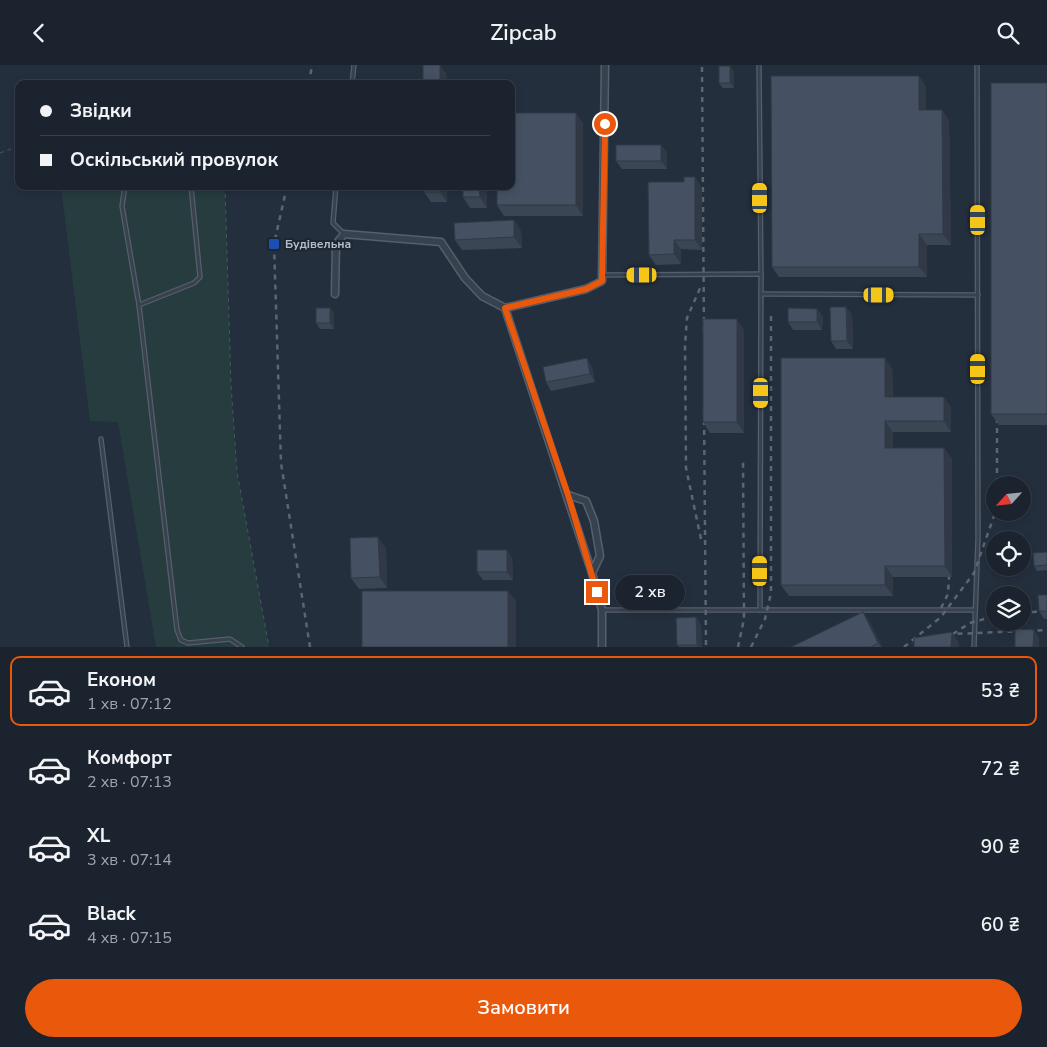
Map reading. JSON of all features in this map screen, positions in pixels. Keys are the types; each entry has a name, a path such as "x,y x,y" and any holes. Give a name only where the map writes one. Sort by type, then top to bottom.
{"street":[{"path":"335,294 336,244 344,234 440,241 465,278 482,297 505,308 586,289 602,281 605,65"},
{"path":"505,308 568,495 592,573 602,610 602,647"},
{"path":"568,495 586,501 594,521 600,556 592,573"}],"lane":[{"path":"352,80 354,65"},
{"path":"759,65 761,275 760,610"},
{"path":"974,647 978,538 977,65"},
{"path":"124,190 122,206 139,305 177,630 181,640 188,643 230,639 242,647"},
{"path":"139,305 194,283 200,277 191,190"},
{"path":"336,190 333,223 344,234"},
{"path":"602,275 761,275"},
{"path":"761,294 978,295"},
{"path":"101,439 127,647"},
{"path":"602,610 975,610"}],"path":[{"path":"0,153 15,147"},
{"path":"225,190 231,385 237,472 269,647"}],"green space":[{"path":"61,190 225,190 231,385 237,472 269,647 156,647 118,422 90,421"}],"building":[{"path":"423,65 440,65 440,80 423,80"},
{"path":"719,66 730,66 730,83 719,83"},
{"path":"771,76 919,76 919,110 942,110 943,234 919,234 919,267 772,267"},
{"path":"991,83 1047,83 1047,414 991,414"},
{"path":"515,113 576,113 576,205 497,205 497,190 515,190"},
{"path":"616,145 661,145 661,161 616,161"},
{"path":"684,177 695,177 695,240 674,240 674,254 649,255 648,182 684,182"},
{"path":"424,190 440,190 440,192 424,192"},
{"path":"463,190 479,190 480,197 463,197"},
{"path":"514,220 514,237 455,240 454,223"},
{"path":"830,307 846,307 847,341 831,341"},
{"path":"316,308 330,308 330,323 316,323"},
{"path":"788,308 817,309 817,322 788,322"},
{"path":"703,319 737,319 737,422 703,422"},
{"path":"587,358 590,374 546,382 543,367"},
{"path":"781,358 885,358 885,397 944,397 944,421 885,421 885,448 944,448 945,566 885,566 885,585 781,585"},
{"path":"378,537 380,577 351,578 350,538"},
{"path":"477,550 507,550 507,572 477,572"},
{"path":"1047,552 1047,565 1034,566 1033,553"},
{"path":"362,591 508,591 508,647 362,647"},
{"path":"1038,595 1047,595 1047,611 1039,611"},
{"path":"863,612 878,643 871,647 791,647"},
{"path":"696,617 697,645 677,645 676,618"},
{"path":"1034,630 1033,647 1015,647 1015,631"},
{"path":"952,632 951,647 914,647 914,638"}],"railway":[{"path":"310,80 312,65"},
{"path":"702,67 704,332"},
{"path":"286,190 274,244 281,463 310,647"},
{"path":"701,286 687,318 685,345 686,468 701,539"},
{"path":"751,647 765,619 771,593 771,312"},
{"path":"997,408 997,476"},
{"path":"704,410 706,647"},
{"path":"738,647 744,619 743,459"},
{"path":"904,647 941,617 974,573 992,521"},
{"path":"941,608 948,594 949,577"},
{"path":"1031,612 1044,611"},
{"path":"953,634 970,623 986,619"},
{"path":"920,647 953,634 1047,630"}],"place":[{"name":"Будівельна","path":"274,244"}],"route":[{"path":"597,592 568,495 505,308 586,289 602,281 604,260 605,124"}]}
